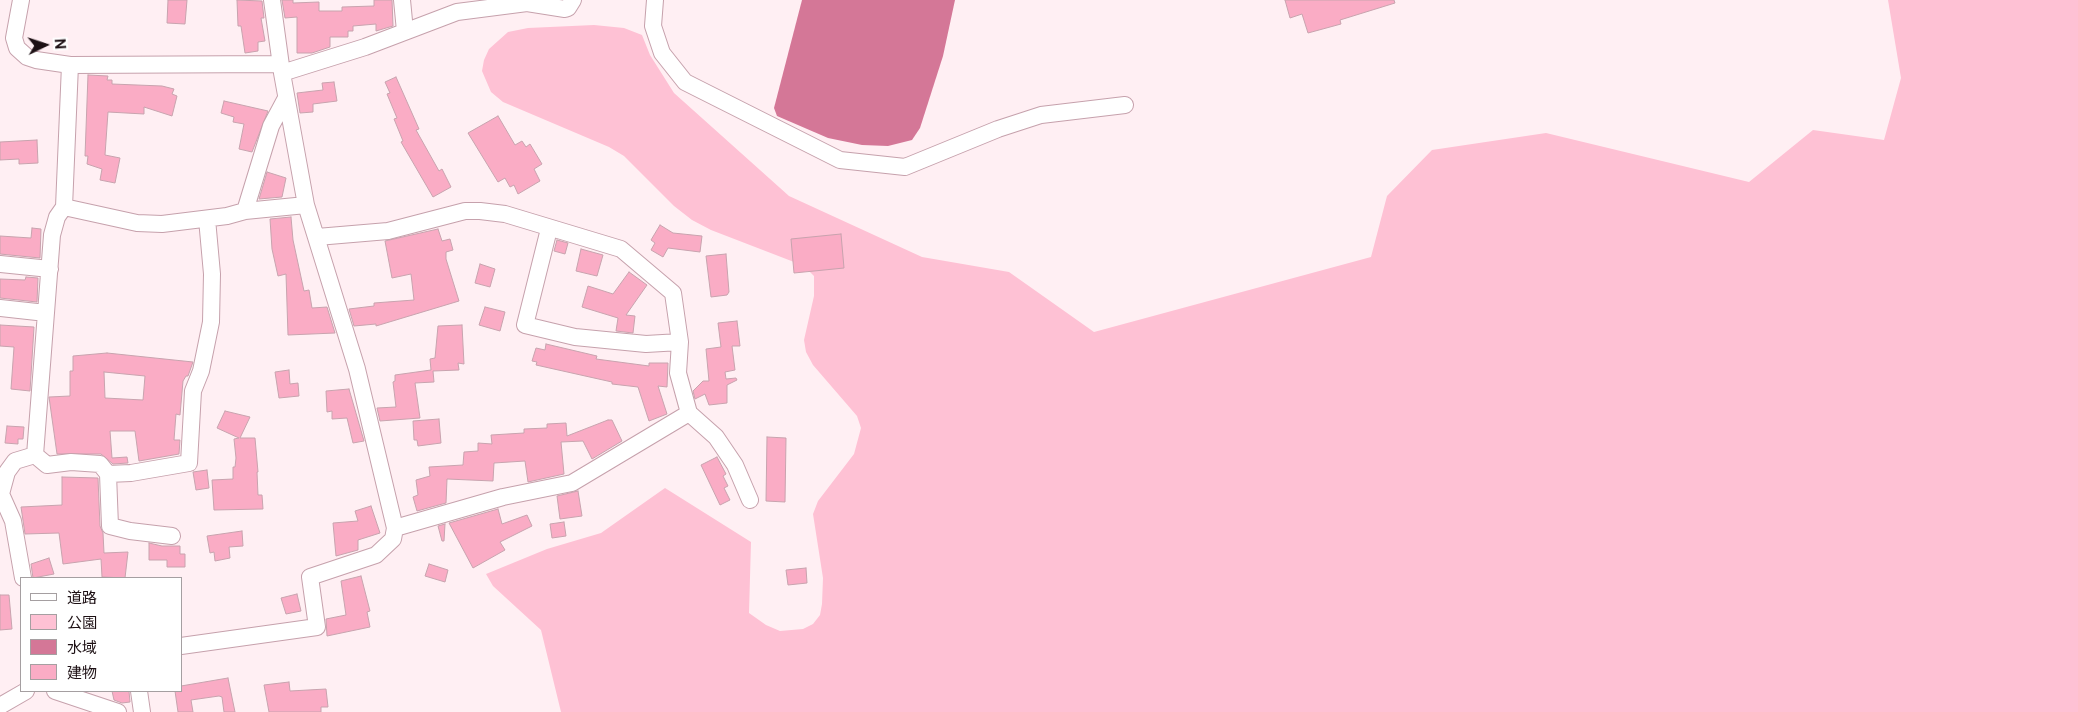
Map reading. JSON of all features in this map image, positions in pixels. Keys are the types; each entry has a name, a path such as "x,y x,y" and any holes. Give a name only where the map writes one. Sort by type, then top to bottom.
{"street":[{"path":"21,0 14,38 17,48 27,57 36,60 70,65 281,68 364,47 457,12 528,2 565,9 568,8 573,0"},
{"path":"182,646 317,627 310,577 376,555 393,539 395,528 357,369 306,205 281,68 272,0"},
{"path":"402,0 405,32"},
{"path":"654,0 653,26 662,53 685,82 840,160 904,167 998,129 1042,115 1125,105"},
{"path":"35,455 52,235 56,217 64,207 70,65"},
{"path":"245,211 271,126 286,98"},
{"path":"64,207 137,223 162,224 207,219 245,211 306,205"},
{"path":"317,237 388,231 464,212 480,211 505,214 549,229 621,249 673,293 680,342 678,373 688,413 716,437 735,465 750,500"},
{"path":"108,474 131,473 189,463 193,391 201,371 212,322 212,274 207,219"},
{"path":"549,229 525,326 574,337 646,344 680,342"},
{"path":"0,264 50,269"},
{"path":"0,308 46,312"},
{"path":"395,528 503,497 572,483 688,413"},
{"path":"35,455 47,465 72,462 100,464 108,474 112,511 110,526 130,531 172,536"},
{"path":"23,577 13,521 0,494 7,472 15,461 35,455"},
{"path":"0,706 24,692"},
{"path":"58,692 118,712"},
{"path":"139,692 142,712"}],"green space":[{"path":"1888,0 2078,0 2078,712 561,712 541,630 493,586 486,574 547,549 601,533 665,488 751,542 749,613 766,625 780,631 803,629 813,624 820,615 822,604 823,578 813,514 818,501 854,454 861,428 857,416 813,365 806,352 804,340 814,296 814,276 794,262 711,230 692,220 674,206 624,156 609,147 503,102 491,92 482,71 489,49 508,32 528,28 594,25 624,28 642,35 650,55 674,93 789,196 922,257 1009,272 1094,332 1371,257 1387,196 1432,150 1546,133 1749,182 1813,130 1884,140 1901,78"}],"water":[{"path":"802,0 955,0 943,56 920,128 912,140 888,146 862,145 828,138 777,116 774,108"}],"building":[{"path":"168,0 187,0 185,24 167,23"},
{"path":"237,0 262,1 264,18 261,18 265,41 258,42 258,51 245,53 241,26 238,26"},
{"path":"282,0 293,0 293,3 319,2 319,11 342,11 342,7 374,6 374,0 392,0 393,26 376,31 376,24 353,26 353,31 348,31 348,37 330,37 330,47 312,53 297,53 297,17 285,18"},
{"path":"1285,0 1394,0 1395,3 1340,20 1341,24 1308,33 1302,14 1290,18"},
{"path":"88,75 108,76 107,80 112,80 112,84 162,86 174,89 172,94 177,96 172,116 144,107 144,114 108,112 105,155 120,158 115,183 100,180 102,169 87,164 88,156 85,156"},
{"path":"396,77 419,129 416,130 439,171 442,169 451,187 433,197 401,142 403,141 394,119 397,118 387,94 390,93 385,82"},
{"path":"334,82 337,101 313,104 313,112 300,113 297,93 323,90 322,83"},
{"path":"224,101 268,111 252,152 239,149 244,124 233,122 234,117 221,113"},
{"path":"498,116 515,145 522,141 526,147 530,144 542,164 534,169 540,181 518,194 514,185 510,187 505,178 498,182 468,133"},
{"path":"37,140 38,163 19,164 19,159 0,160 0,142"},
{"path":"267,172 286,178 282,197 259,199"},
{"path":"291,217 293,240 304,291 309,290 312,308 327,307 335,333 288,335 286,274 278,276 272,249 270,219"},
{"path":"660,225 673,233 702,236 700,252 668,248 663,257 651,250 655,243 651,240"},
{"path":"32,228 41,229 40,258 0,254 0,236 31,238"},
{"path":"438,229 442,241 450,239 453,250 446,252 446,259 459,301 376,326 376,324 354,326 349,309 374,306 374,303 414,300 411,274 392,278 385,241"},
{"path":"841,234 844,268 794,273 791,239"},
{"path":"557,240 568,243 565,254 554,251"},
{"path":"581,249 603,255 597,276 576,271"},
{"path":"726,254 729,292 727,295 711,297 706,256"},
{"path":"480,264 495,269 490,287 475,283"},
{"path":"629,272 647,285 626,315 635,316 633,333 616,331 618,318 582,307 588,286 613,294"},
{"path":"26,277 38,278 37,302 0,298 0,279 25,280"},
{"path":"485,307 505,312 500,331 479,325"},
{"path":"737,321 740,346 732,346 735,370 725,372 726,379 736,378 737,380 727,385 727,403 709,405 705,394 695,399 693,391 703,381 709,381 706,349 721,347 718,323"},
{"path":"0,325 34,327 30,391 11,389 14,347 0,346"},
{"path":"462,325 464,364 458,363 459,370 433,371 434,382 415,383 420,418 380,421 377,408 396,407 393,382 395,381 395,375 431,370 430,359 435,358 438,326"},
{"path":"546,344 597,356 596,359 649,366 649,363 668,363 667,387 658,386 667,414 649,421 638,387 612,384 612,382 536,365 537,362 532,361 536,348 545,350"},
{"path":"107,353 193,362 188,376 183,381 180,415 176,414 174,440 180,440 179,454 139,461 135,431 110,431 112,458 127,457 128,463 113,464 101,454 57,454 49,397 70,396 70,371 73,371 73,356","holes":["104,372 145,376 143,400 105,398"]},
{"path":"289,370 290,384 298,383 299,396 279,398 275,372"},
{"path":"349,389 364,441 353,443 347,418 332,419 332,411 327,412 326,391"},
{"path":"225,411 250,417 240,438 255,438 258,495 262,495 263,509 214,510 212,480 233,479 233,467 235,467 236,458 234,439 239,438 217,428"},
{"path":"439,419 441,443 418,446 417,440 414,440 413,421"},
{"path":"612,420 622,441 592,459 583,441 561,442 564,474 528,482 525,461 494,463 493,481 447,479 446,503 417,511 413,497 418,495 416,480 430,476 429,467 463,465 464,452 478,451 478,443 492,444 491,435 524,433 524,429 547,428 547,424 566,423 567,436"},
{"path":"7,426 24,427 23,439 18,439 18,444 5,443"},
{"path":"767,437 786,438 785,502 766,501"},
{"path":"717,457 726,474 723,476 728,486 724,488 730,500 720,505 701,465"},
{"path":"207,470 209,488 196,490 193,472"},
{"path":"62,477 98,478 100,526 103,533 104,553 128,552 125,577 102,577 101,559 63,564 59,533 25,534 21,507 62,505"},
{"path":"578,491 582,516 560,519 557,496"},
{"path":"371,506 380,533 358,540 358,550 336,556 333,523 358,521 355,511"},
{"path":"498,509 502,524 527,515 532,526 500,542 505,550 473,568 449,523"},
{"path":"564,522 566,536 552,538 550,524"},
{"path":"445,524 444,541 442,541 438,526"},
{"path":"242,531 243,546 229,547 230,558 215,561 214,552 210,553 207,536"},
{"path":"149,543 162,546 180,546 180,554 185,554 185,567 167,567 167,560 149,560"},
{"path":"49,558 54,574 33,577 31,564"},
{"path":"429,564 448,570 445,582 425,576"},
{"path":"806,568 807,583 788,585 786,570"},
{"path":"361,576 370,611 367,612 370,627 327,636 326,619 346,615 341,581"},
{"path":"297,594 301,611 286,614 281,598"},
{"path":"0,595 9,595 12,629 0,630"},
{"path":"228,678 235,712 224,712 222,697 219,696 191,700 193,712 178,712 175,692 182,692 182,686"},
{"path":"289,682 290,691 326,689 328,707 321,707 321,712 269,712 264,685"},
{"path":"112,692 129,692 130,702 122,703 114,700"}]}
